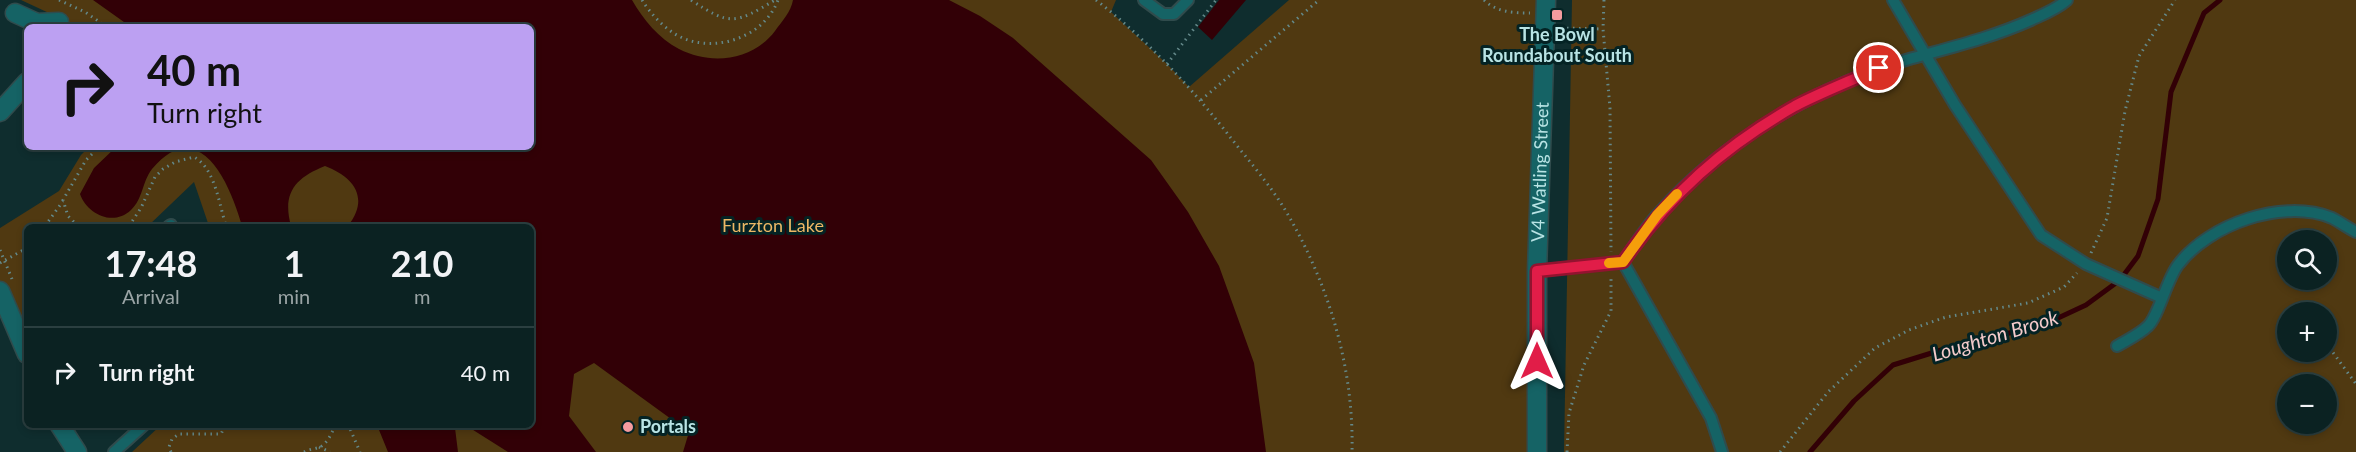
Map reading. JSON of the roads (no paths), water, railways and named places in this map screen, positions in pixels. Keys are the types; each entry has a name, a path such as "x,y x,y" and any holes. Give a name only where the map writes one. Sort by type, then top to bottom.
{"street":[{"name":"V4 Watling Street","path":"1537,452 1537,271 1546,7"},
{"path":"15,13 35,24"},
{"path":"44,24 59,22"},
{"path":"0,112 24,85"},
{"path":"0,291 24,345"},
{"path":"62,428 77,452"}],"lane":[{"path":"1144,0 1163,14 1174,14 1188,0"},
{"path":"1893,0 1955,105 2041,235 2086,264 2162,298"},
{"path":"1623,262 1657,215 1691,180 1727,150 1796,106 1879,68 2010,29 2059,7 2067,0"},
{"path":"2117,346 2150,325 2177,266 2205,238 2242,221 2267,214 2303,212 2331,218 2356,232"},
{"path":"1537,271 1623,262"},
{"path":"1623,262 1711,418 1722,452"},
{"path":"114,452 141,428"}],"waterway":[{"name":"Loughton Brook","path":"1810,452 1854,401 1893,365 1951,347 2043,325 2086,305 2120,280 2138,256 2158,199 2171,92 2204,13 2220,0"}],"place":[{"name":"The Bowl Roundabout South","path":"1557,15"},
{"name":"Portals","path":"628,427"}],"park label":[{"name":"Furzton Lake","path":"773,226"}]}
